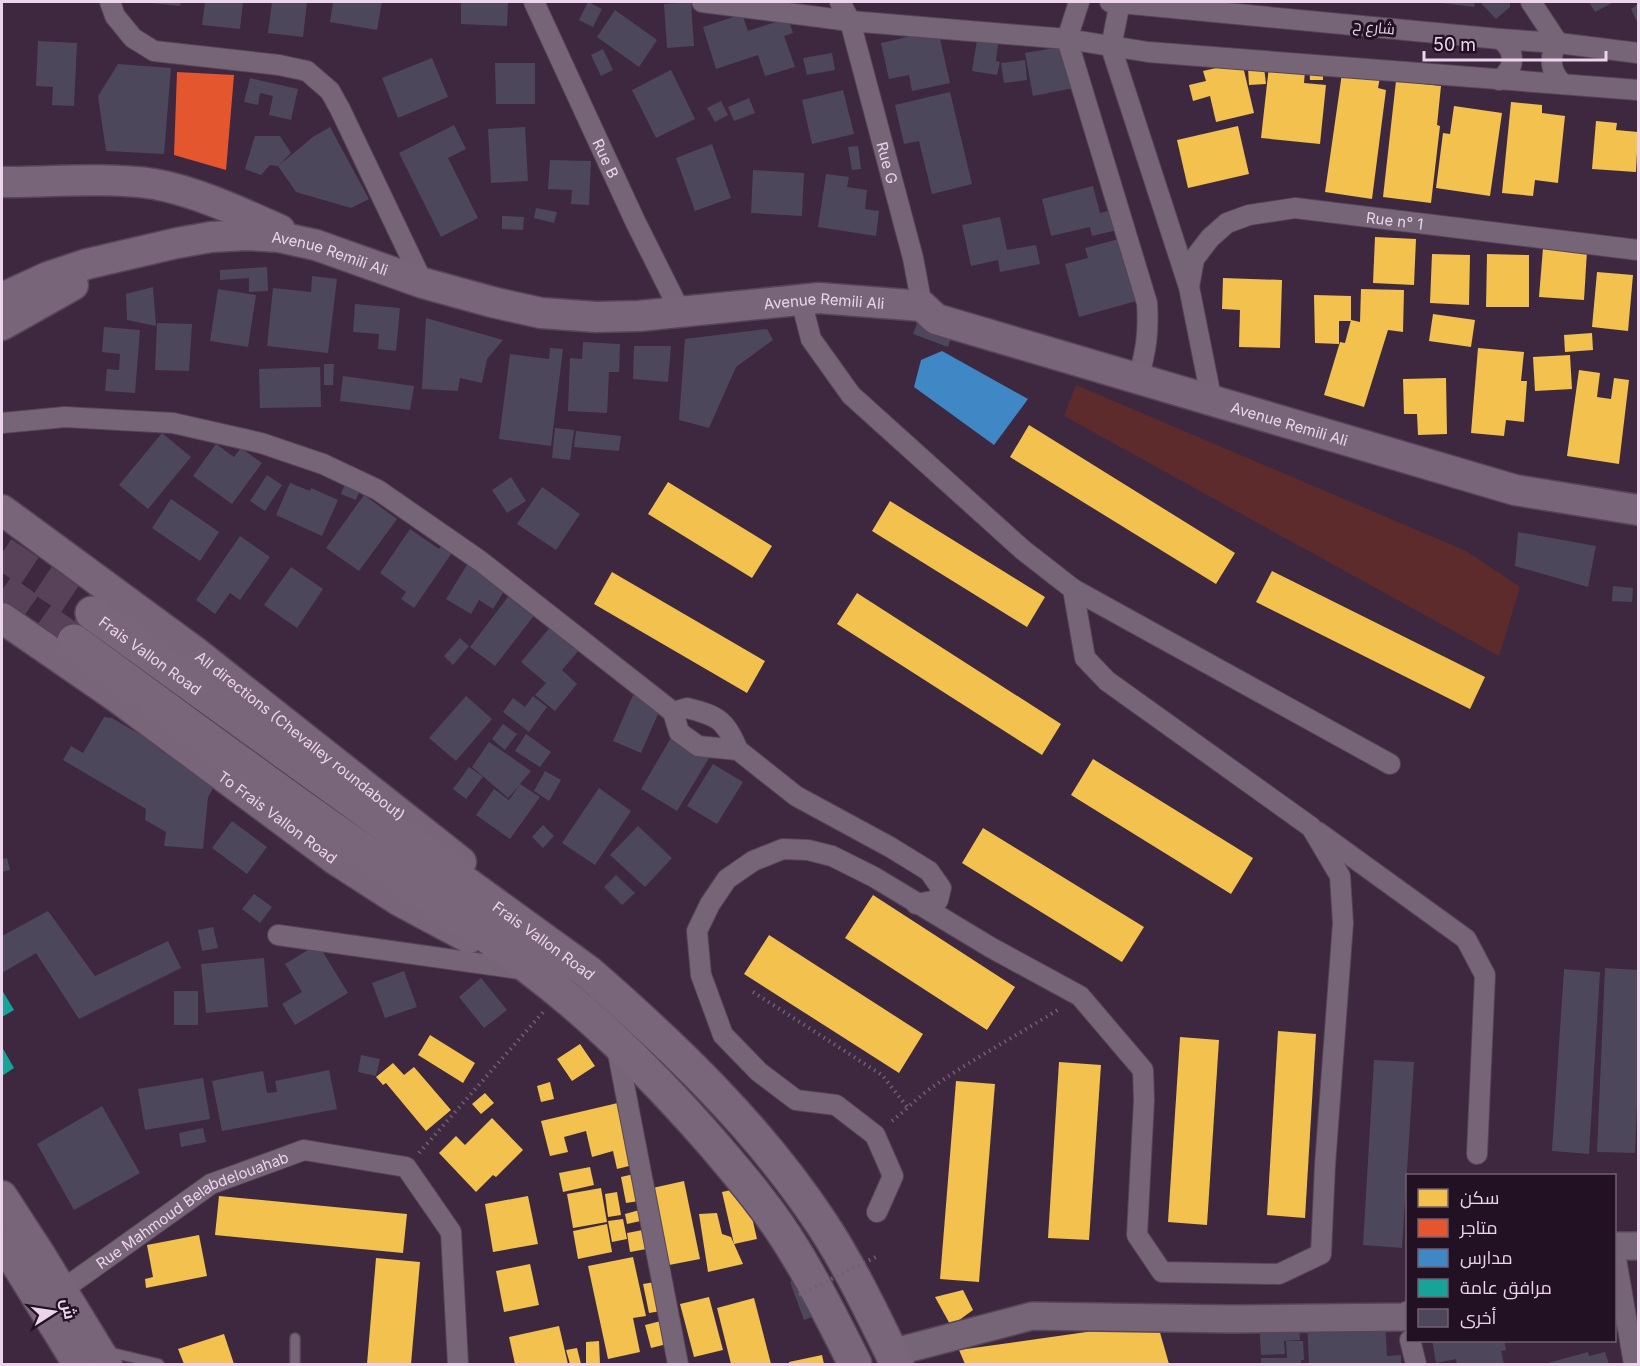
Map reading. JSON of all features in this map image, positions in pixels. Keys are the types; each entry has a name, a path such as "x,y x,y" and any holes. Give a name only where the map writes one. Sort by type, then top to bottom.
{"highway":[{"name":"Frais Vallon Road","path":"92,613 588,972 689,1064 784,1172 822,1223 844,1258 894,1359"},
{"name":"Frais Vallon Road","path":"74,641 331,827 472,925 557,1002 616,1042 698,1126 767,1210 793,1248 821,1296 855,1365"}],"main road":[{"path":"2,182 133,182 155,185 178,190 221,205 316,245"},
{"name":"Avenue Remili Ali","path":"2,298 67,270 177,243 229,235 279,237 316,245 423,283 541,313 596,317 639,316 819,298 922,306 936,319 1515,490 1638,510"},
{"path":"2,325 134,253"},
{"name":"All directions (Chevalley roundabout)","path":"2,510 221,672 479,877 588,972"},
{"name":"To Frais Vallon Road","path":"2,618 118,698 336,860 398,900 452,928 519,969 557,1002"},
{"path":"2,1196 62,1290 94,1360"},
{"path":"2,1241 94,1360"}],"street":[{"path":"110,2 116,16 133,38 154,51 279,65 307,71 319,79 330,91 340,109 423,283"},
{"name":"Rue B","path":"534,2 635,221 681,313"},
{"path":"702,2 850,21 1067,39 1148,52 1638,90"},
{"name":"Rue G","path":"840,2 850,21 913,258 922,306"},
{"path":"1079,2 1067,39 1147,303 1149,329 1138,379"},
{"path":"1117,2 1111,47 1189,287 1212,402"},
{"name":"شارع ح","path":"1117,2 1557,43 1638,53"},
{"path":"1531,2 1557,43 1551,61 1554,74 1563,84"},
{"path":"1499,80 1510,70 1513,56 1506,43 1500,39"},
{"name":"Rue n° 1","path":"1189,287 1194,259 1210,238 1227,223 1249,215 1295,208 1638,250"},
{"path":"801,300 811,339 852,394 1023,550 1073,589 1390,764"},
{"path":"2,423 65,417 173,423 250,441 323,464 378,490 479,560 673,712 679,732 698,747 738,750"},
{"path":"1073,589 1085,658 1107,681 1466,939 1485,975 1477,1154"},
{"path":"673,712 687,708 715,716 729,729 738,750 796,796 929,871 941,888 938,900 916,904"},
{"path":"877,1212 893,1176 875,1135 836,1106 796,1101 759,1072 723,1035 701,975 697,931 710,904 728,879 753,861 783,849 808,850 832,856 874,876 916,904 1080,996 1143,1070 1137,1235 1162,1272 1279,1274 1321,1254 1324,1165 1343,923 1340,876 1311,826"},
{"path":"278,935 519,969"},
{"path":"616,1042 678,1365"},
{"name":"Rue Mahmoud Belabdelouahab","path":"62,1290 211,1184 304,1150 406,1167"},
{"path":"406,1167 451,1232 458,1365"},
{"path":"1616,1247 1638,1246"},
{"path":"1616,1259 1634,1365"},
{"path":"894,1359 1032,1316 1233,1318 1406,1326"},
{"path":"1411,1342 1416,1365"}],"lane":[{"path":"295,1338 295,1365"},
{"path":"94,1360 159,1365"}],"path":[{"path":"753,992 882,1075 908,1108"},
{"path":"875,1135 932,1088 958,1070 1080,996"},
{"path":"406,1167 557,1002"},
{"path":"799,1295 876,1257"}],"shaded area":[{"path":"1076,385 1466,551 1520,587 1499,656 1064,416"}],"building: سكن":[{"path":"1242,62 1254,113 1216,122 1210,96 1193,101 1189,85 1206,81 1203,71"},
{"path":"1323,64 1323,80 1310,80 1309,65"},
{"path":"1269,66 1305,70 1304,83 1326,85 1320,144 1261,138"},
{"path":"1343,66 1381,72 1378,88 1386,90 1372,199 1325,192"},
{"path":"1264,67 1266,84 1249,85 1248,68"},
{"path":"1396,81 1441,86 1437,125 1440,126 1431,203 1383,197"},
{"path":"1511,102 1542,105 1542,113 1565,116 1558,183 1535,180 1533,196 1502,193"},
{"path":"1454,106 1502,113 1490,196 1436,188 1443,133 1450,134"},
{"path":"1596,121 1617,123 1616,130 1638,132 1636,172 1592,169"},
{"path":"1238,126 1249,174 1188,188 1177,140"},
{"path":"1375,237 1416,239 1414,285 1373,283"},
{"path":"1543,248 1587,251 1584,300 1539,297"},
{"path":"1432,254 1470,255 1469,305 1430,303"},
{"path":"1487,254 1529,255 1529,307 1486,307"},
{"path":"1597,272 1633,275 1628,331 1592,327"},
{"path":"1223,278 1282,280 1280,348 1239,347 1240,310 1222,309"},
{"path":"1361,289 1404,290 1403,332 1388,330 1364,407 1324,395 1340,342 1345,343 1351,320 1360,322"},
{"path":"1314,295 1351,296 1351,321 1339,321 1339,344 1315,343"},
{"path":"1433,314 1475,320 1471,347 1429,341"},
{"path":"1592,333 1593,350 1565,352 1564,335"},
{"path":"1478,348 1524,352 1521,381 1527,381 1524,422 1506,420 1504,436 1471,433"},
{"path":"1570,355 1572,389 1535,391 1533,357"},
{"path":"1579,370 1600,373 1597,397 1611,399 1614,378 1629,380 1619,464 1567,456"},
{"path":"1446,378 1447,434 1418,435 1417,414 1404,414 1403,379"},
{"path":"1029,425 1235,553 1216,584 1010,457"},
{"path":"668,482 772,546 752,578 648,514"},
{"path":"890,501 1045,597 1027,627 872,531"},
{"path":"1272,571 1485,677 1470,709 1256,602"},
{"path":"612,572 765,661 747,693 594,604"},
{"path":"857,593 1061,724 1042,755 837,624"},
{"path":"1093,759 1253,858 1231,894 1071,795"},
{"path":"983,828 1144,927 1122,962 962,863"},
{"path":"873,895 1015,987 987,1030 845,938"},
{"path":"769,935 923,1034 899,1073 744,974"},
{"path":"1278,1031 1316,1034 1305,1218 1267,1215"},
{"path":"430,1035 475,1063 463,1083 418,1055"},
{"path":"1180,1037 1219,1040 1207,1225 1168,1222"},
{"path":"580,1044 595,1066 572,1081 557,1059"},
{"path":"1059,1062 1101,1065 1089,1240 1048,1238"},
{"path":"393,1063 404,1075 414,1067 451,1110 426,1131 386,1083 383,1085 376,1077"},
{"path":"956,1081 995,1084 979,1282 940,1279"},
{"path":"550,1082 554,1099 541,1102 537,1086"},
{"path":"485,1093 494,1103 481,1114 472,1104"},
{"path":"622,1102 633,1165 617,1169 613,1151 592,1157 586,1131 564,1137 568,1152 550,1156 541,1121"},
{"path":"492,1118 523,1150 496,1177 493,1175 476,1192 439,1153 456,1136 465,1145"},
{"path":"590,1167 594,1185 563,1192 559,1173"},
{"path":"634,1174 639,1201 626,1203 621,1177"},
{"path":"684,1181 700,1259 664,1266 648,1189"},
{"path":"745,1187 757,1239 734,1244 722,1192"},
{"path":"601,1188 607,1222 573,1228 567,1194"},
{"path":"617,1192 621,1215 608,1217 605,1194"},
{"path":"219,1196 407,1214 403,1253 215,1235"},
{"path":"528,1196 538,1244 493,1252 485,1204"},
{"path":"643,1209 645,1220 627,1224 625,1214"},
{"path":"717,1213 722,1234 731,1237 743,1264 708,1272 699,1214"},
{"path":"623,1219 627,1239 612,1242 608,1221"},
{"path":"607,1224 612,1252 578,1259 573,1231"},
{"path":"648,1229 652,1248 630,1252 627,1233"},
{"path":"199,1235 207,1276 146,1288 145,1279 153,1277 147,1245"},
{"path":"633,1257 646,1316 633,1318 640,1352 608,1359 588,1266"},
{"path":"376,1258 420,1262 411,1364 367,1364"},
{"path":"530,1264 539,1305 504,1312 496,1271"},
{"path":"655,1282 661,1311 649,1313 643,1284"},
{"path":"963,1290 973,1310 951,1326 935,1297"},
{"path":"709,1297 723,1350 694,1357 680,1304"},
{"path":"754,1298 771,1364 731,1364 717,1308"},
{"path":"665,1320 671,1343 651,1348 645,1325"},
{"path":"1157,1322 1169,1364 965,1364 959,1350"},
{"path":"559,1326 568,1364 515,1364 509,1337"},
{"path":"224,1334 234,1364 184,1364 178,1349"},
{"path":"599,1341 600,1364 586,1364 586,1342"},
{"path":"577,1348 581,1364 570,1364 566,1350"},
{"path":"822,1355 824,1364 789,1364 789,1362"}],"building: متاجر":[{"path":"177,72 234,75 226,170 174,155"}],"building: مدارس":[{"path":"942,351 1028,399 994,445 914,387 921,360"}],"building: مرافق عامة":[{"path":"2,990 14,1010 2,1017"},
{"path":"2,1047 14,1068 2,1076"}],"building: أخرى":[{"path":"152,2 181,2 180,6"},
{"path":"205,2 243,2 240,29 202,25"},
{"path":"272,2 307,2 303,37 268,33"},
{"path":"333,2 382,2 377,30 330,22"},
{"path":"461,2 508,2 507,26 461,24"},
{"path":"588,2 602,9 593,27 579,20"},
{"path":"691,2 694,46 667,48 664,4"},
{"path":"1442,2 1475,2 1474,7"},
{"path":"1480,2 1510,2 1510,7 1496,19"},
{"path":"1589,2 1614,2 1595,12"},
{"path":"1638,4 1638,24 1631,9"},
{"path":"615,10 657,40 639,67 597,37"},
{"path":"742,14 748,31 788,18 793,33 784,36 795,67 765,76 758,55 716,69 703,27"},
{"path":"938,30 950,83 912,91 909,75 889,79 881,43"},
{"path":"977,40 998,44 996,61 1000,62 997,75 972,71"},
{"path":"38,41 77,43 74,106 52,105 53,87 36,86"},
{"path":"1066,46 1074,88 1033,96 1025,53"},
{"path":"603,49 613,70 601,76 591,55"},
{"path":"832,53 835,70 807,75 803,58"},
{"path":"432,58 448,97 398,118 382,78"},
{"path":"1025,60 1027,80 1004,83 1001,63"},
{"path":"495,63 535,63 535,104 496,104"},
{"path":"118,64 171,68 164,154 106,151 98,96"},
{"path":"671,70 695,119 656,138 632,90"},
{"path":"250,78 298,89 291,120 269,115 273,96 260,93 258,105 244,102"},
{"path":"843,90 854,134 812,144 802,100"},
{"path":"950,92 972,184 932,194 919,141 904,144 895,105"},
{"path":"749,98 755,113 734,121 728,107"},
{"path":"721,101 728,115 715,122 707,108"},
{"path":"454,125 466,149 448,158 478,218 441,237 399,153"},
{"path":"330,127 369,199 351,208 296,192 278,166 313,137"},
{"path":"525,127 528,181 491,183 488,129"},
{"path":"255,136 280,136 291,153 278,166 270,165 261,175 245,169"},
{"path":"712,144 731,198 695,211 676,158"},
{"path":"858,146 861,169 852,170 848,147"},
{"path":"550,160 591,161 589,205 571,204 572,190 548,189"},
{"path":"753,170 804,173 802,216 751,213"},
{"path":"826,174 849,177 847,187 867,190 865,209 879,211 876,236 818,227"},
{"path":"1093,186 1100,213 1116,209 1121,229 1092,236 1090,227 1051,236 1042,199"},
{"path":"536,208 557,212 554,223 534,218"},
{"path":"502,216 524,217 523,230 502,229"},
{"path":"1000,217 1007,250 1036,245 1040,264 1000,272 998,260 971,266 962,225"},
{"path":"1123,238 1140,300 1079,317 1065,264 1088,258 1085,248"},
{"path":"267,267 268,291 249,292 249,278 220,280 220,270"},
{"path":"312,276 337,279 328,353 267,346 273,288 311,292"},
{"path":"153,287 156,326 127,320 126,294"},
{"path":"218,289 256,295 248,347 210,341"},
{"path":"355,304 400,308 396,351 378,349 379,334 353,332"},
{"path":"426,318 503,340 487,359 482,383 460,378 458,391 422,389"},
{"path":"918,321 952,335 948,347 913,334"},
{"path":"157,323 192,324 189,371 155,370"},
{"path":"104,327 140,330 135,393 105,391 107,369 119,370 120,354 102,352"},
{"path":"767,329 773,340 736,367 709,428 679,420 685,339"},
{"path":"583,342 620,344 619,372 609,372 607,413 568,411 570,358 582,359"},
{"path":"634,346 671,346 668,382 633,379"},
{"path":"550,348 563,349 551,446 499,439 510,354 549,359"},
{"path":"324,364 334,364 333,385 324,385"},
{"path":"320,367 321,407 260,408 259,369"},
{"path":"343,376 414,386 410,410 340,401"},
{"path":"555,428 574,430 570,460 552,458"},
{"path":"576,431 621,436 619,451 574,447"},
{"path":"162,433 191,457 148,509 119,485"},
{"path":"216,444 234,457 241,448 262,463 232,504 193,476"},
{"path":"267,475 282,485 265,511 250,501"},
{"path":"348,477 363,483 356,500 341,494"},
{"path":"511,477 526,501 507,513 492,490"},
{"path":"290,483 310,491 311,488 338,500 322,536 276,515"},
{"path":"542,487 580,514 556,550 517,524"},
{"path":"364,495 397,519 359,571 326,548"},
{"path":"171,499 219,532 200,561 152,528"},
{"path":"410,529 439,549 445,540 456,547 414,608 401,599 406,592 380,573"},
{"path":"1518,532 1596,546 1588,587 1515,566"},
{"path":"240,536 270,557 240,600 230,593 215,614 196,600"},
{"path":"473,555 511,580 493,609 479,600 471,614 446,599"},
{"path":"291,567 323,589 297,628 264,605"},
{"path":"1613,586 1633,588 1632,602 1612,601"},
{"path":"511,593 536,613 495,666 470,647"},
{"path":"552,625 580,649 562,670 577,684 555,711 535,695 546,683 521,662"},
{"path":"460,638 469,646 453,665 444,656"},
{"path":"633,695 661,707 641,753 613,741"},
{"path":"466,696 492,719 456,761 429,738"},
{"path":"533,696 547,707 529,732 503,712 513,698 525,707"},
{"path":"104,717 112,718 170,752 161,751 216,783 208,797 203,849 164,846 166,832 145,820 146,809 63,760 71,746 83,753"},
{"path":"503,724 517,734 505,750 492,739"},
{"path":"526,734 551,752 540,767 515,751"},
{"path":"672,736 709,758 677,811 641,789"},
{"path":"489,742 531,771 520,784 540,797 510,839 476,815 494,789 509,800 519,786 508,798 472,767"},
{"path":"713,764 743,782 717,824 687,806"},
{"path":"469,767 483,777 466,799 453,789"},
{"path":"545,771 561,780 549,801 534,791"},
{"path":"599,788 631,811 595,865 562,843"},
{"path":"232,821 267,847 247,874 212,848"},
{"path":"543,825 554,836 543,848 532,837"},
{"path":"638,826 672,858 645,887 610,855"},
{"path":"7,858 10,870 2,872 2,859"},
{"path":"616,875 635,893 622,905 604,887"},
{"path":"254,894 272,907 260,923 242,909"},
{"path":"48,911 95,976 168,941 181,968 79,1019 36,953 2,973 2,936"},
{"path":"213,927 218,948 202,951 198,930"},
{"path":"318,944 348,993 295,1025 282,1004 302,992 285,964"},
{"path":"264,958 268,1007 206,1013 201,964"},
{"path":"1605,968 1638,970 1638,1083 1635,1153 1597,1152"},
{"path":"1564,969 1600,972 1589,1154 1552,1151"},
{"path":"404,971 417,1007 385,1018 372,983"},
{"path":"481,978 507,1010 484,1028 459,997"},
{"path":"174,991 198,991 198,1025 174,1025"},
{"path":"361,1055 380,1059 376,1076 358,1072"},
{"path":"1374,1060 1414,1062 1402,1248 1363,1245"},
{"path":"329,1070 337,1109 222,1131 212,1081 263,1071 267,1093 277,1092 275,1081"},
{"path":"203,1078 210,1119 145,1130 138,1089"},
{"path":"102,1106 140,1173 74,1210 37,1144"},
{"path":"203,1128 206,1142 181,1147 179,1133"},
{"path":"803,1277 818,1315 804,1320 790,1282"},
{"path":"1298,1317 1300,1340 1284,1341 1285,1354 1261,1355 1259,1318"},
{"path":"1307,1319 1385,1319 1387,1356 1401,1355 1401,1364 1309,1364"},
{"path":"1286,1341 1303,1341 1304,1360 1301,1360 1301,1364 1261,1364 1261,1358 1287,1358"},
{"path":"1432,1342 1504,1342 1506,1350 1501,1351 1504,1364 1457,1364 1456,1359 1436,1363"},
{"path":"1588,1352 1589,1356 1605,1352 1609,1364 1548,1364 1548,1363"}],"tunnel":[{"path":"2,553 92,613"},
{"path":"2,590 74,641"}]}
